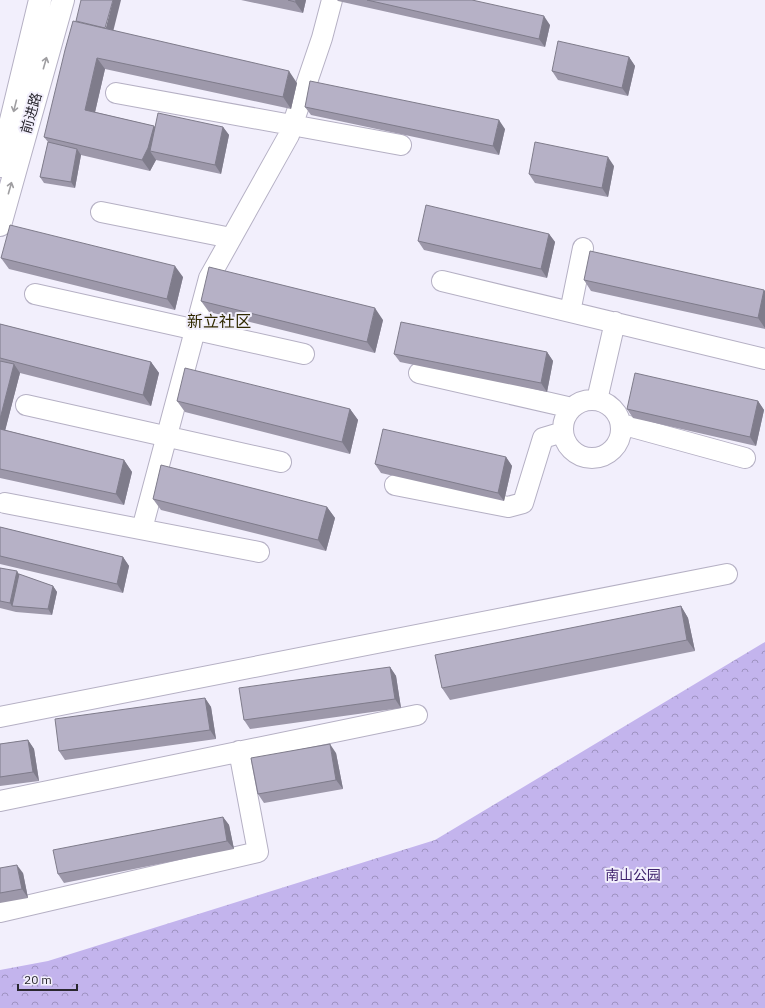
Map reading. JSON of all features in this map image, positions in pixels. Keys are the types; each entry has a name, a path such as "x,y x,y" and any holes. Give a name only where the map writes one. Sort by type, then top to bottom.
{"street":[{"name":"前进路","path":"0,166 40,0"},
{"name":"前进路","path":"0,225 63,0"},
{"path":"142,529 209,278 289,135 322,38 332,0"},
{"path":"116,93 401,146"},
{"path":"101,212 232,238"},
{"path":"570,312 583,248"},
{"path":"442,281 765,359"},
{"path":"35,294 304,354"},
{"path":"596,400 615,322"},
{"path":"419,373 572,408"},
{"path":"588,400 596,400 608,404 616,413 621,424 620,439 616,446 611,452 597,458 581,456 574,452 565,440 563,432 566,415 572,408 588,400"},
{"path":"26,405 281,462"},
{"path":"621,424 745,458"},
{"path":"395,485 508,507 523,503 543,438 563,432"},
{"path":"5,503 259,552"},
{"path":"0,717 727,574"},
{"path":"0,801 417,715"},
{"path":"0,912 258,852 239,751"}],"green space":[{"name":"南山公园","path":"765,642 765,1008 0,1008 0,970 48,961 435,840"}],"building":[{"path":"81,0 113,0 105,28 76,21"},
{"path":"367,0 472,0 544,16 539,39"},
{"path":"73,21 289,71 283,97 97,58 85,110 154,126 148,148 142,160 44,137"},
{"path":"558,41 629,57 622,88 552,71"},
{"path":"310,81 499,120 493,146 305,107"},
{"path":"158,113 223,127 215,165 150,151"},
{"path":"48,142 77,149 71,182 40,177"},
{"path":"535,142 608,157 602,188 529,174"},
{"path":"426,205 549,234 541,269 418,241"},
{"path":"10,225 175,266 167,299 1,258"},
{"path":"590,251 764,290 758,318 584,280"},
{"path":"209,267 375,308 367,342 201,301"},
{"path":"401,322 547,352 541,383 394,354"},
{"path":"0,324 151,362 143,395 0,358"},
{"path":"0,361 14,364 0,419"},
{"path":"185,368 350,409 342,442 177,401"},
{"path":"635,373 758,401 750,437 627,409"},
{"path":"0,429 124,460 116,494 0,469"},
{"path":"383,429 506,457 498,493 375,464"},
{"path":"161,465 327,507 318,540 153,499"},
{"path":"0,527 123,557 117,584 0,556"},
{"path":"0,568 17,571 10,603 0,601"},
{"path":"19,574 53,586 48,609 12,606"},
{"path":"681,606 687,640 442,688 435,655"},
{"path":"390,667 395,699 244,720 239,688"},
{"path":"205,698 210,730 59,751 55,719"},
{"path":"28,740 33,772 0,777 0,744"},
{"path":"330,744 336,780 258,794 251,758"},
{"path":"223,817 227,841 58,874 53,850"},
{"path":"17,865 22,889 0,893 0,868"}],"district":[{"name":"新立社区","path":"219,321"}]}
